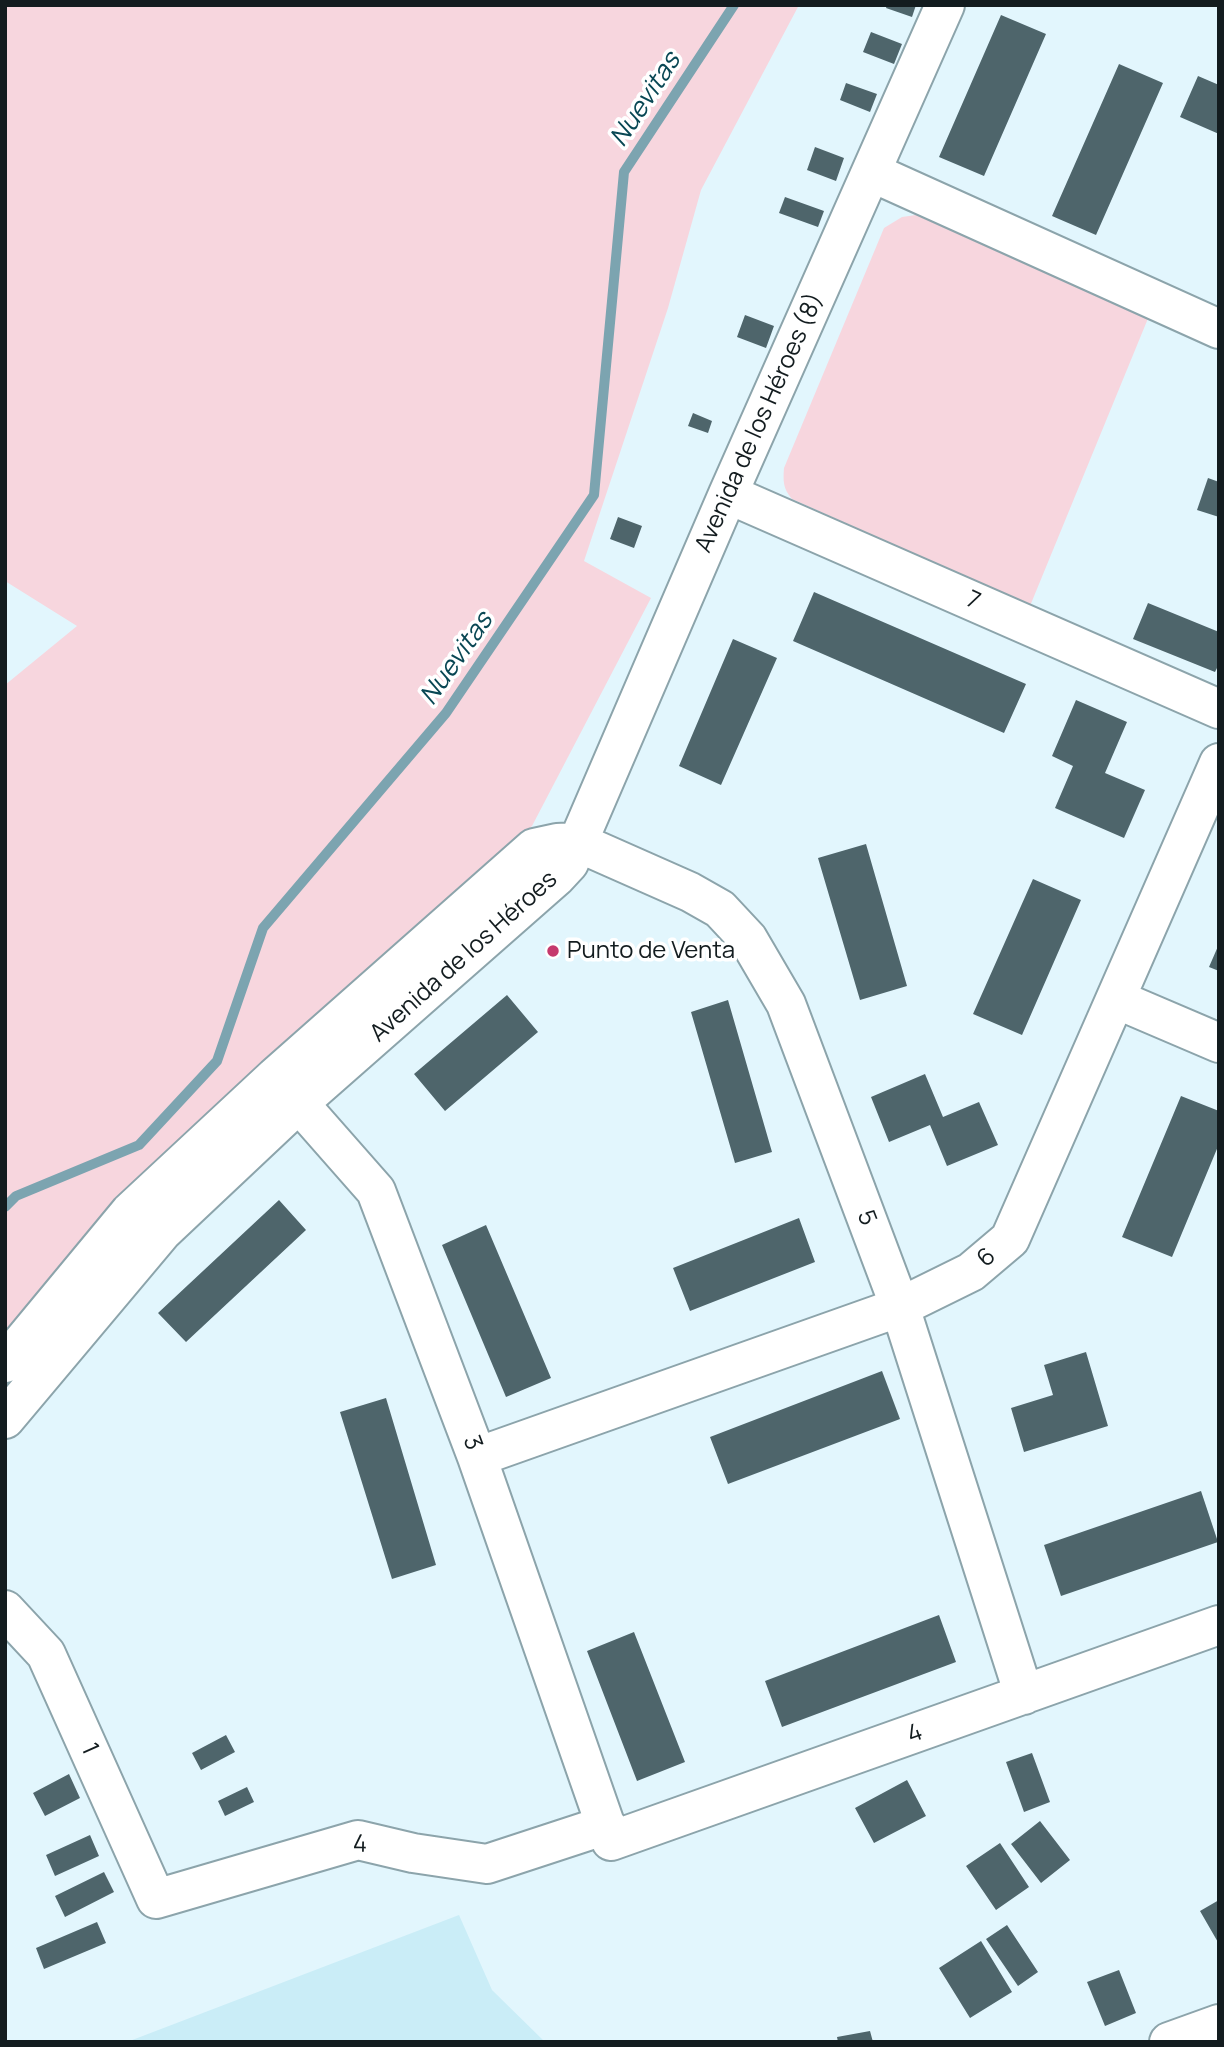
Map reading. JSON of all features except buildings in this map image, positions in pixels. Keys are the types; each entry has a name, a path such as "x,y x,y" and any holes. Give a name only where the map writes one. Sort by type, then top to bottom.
{"street":[{"name":"Avenida de los Héroes (8)","path":"577,842 945,5"},
{"path":"871,172 1219,328"},
{"name":"7","path":"728,494 1219,709"},
{"name":"6","path":"477,1457 900,1307 971,1272 1010,1238 1219,763"},
{"name":"Avenida de los Héroes","path":"5,1419 287,1090 534,848 577,842"},
{"name":"5","path":"577,842 690,892 720,909 748,939 786,1004 900,1307 1024,1695"},
{"path":"1116,999 1219,1043"},
{"name":"Avenida de los Héroes","path":"5,1363 130,1212 287,1090"},
{"name":"3","path":"287,1090 376,1191 477,1457 608,1833"},
{"name":"1","path":"5,1610 46,1654 156,1899"},
{"name":"4","path":"156,1899 358,1840 413,1853 486,1864 608,1833 1024,1695 1219,1625"},
{"path":"1169,2042 1219,2024"}],"shaded area":[{"path":"5,5 799,5 701,190 668,308 584,561 651,598 532,826 141,1178 5,1336 5,685 77,626 5,581"},
{"path":"916,215 1149,316 1030,606 792,499 785,488 784,468 884,228 902,217"},
{"path":"459,1915 492,1990 545,2042 127,2042"}],"waterway":[{"name":"Nuevitas","path":"5,1207 16,1196 139,1145 217,1061 263,928 446,713 594,495 624,172 734,5"}],"place":[{"name":"Punto de Venta","path":"553,951"}]}
